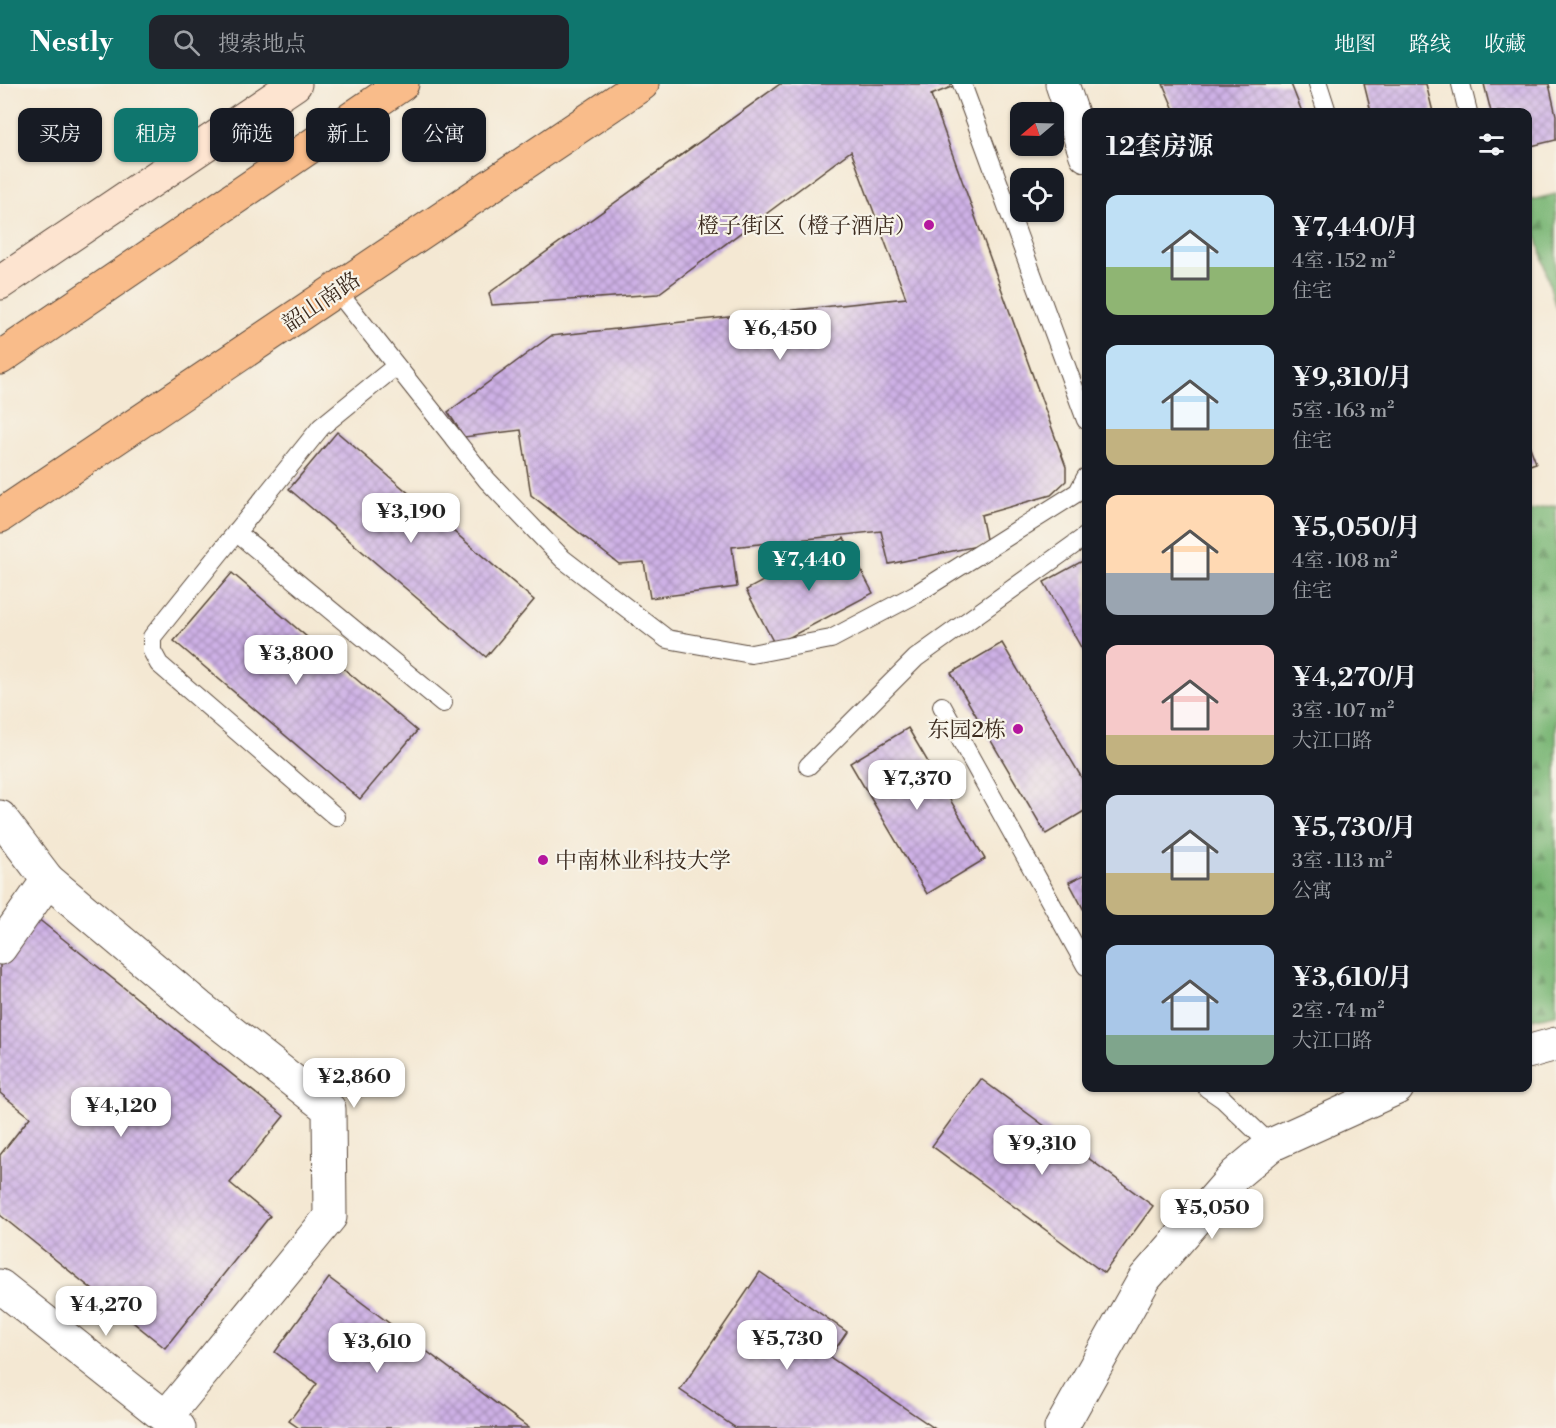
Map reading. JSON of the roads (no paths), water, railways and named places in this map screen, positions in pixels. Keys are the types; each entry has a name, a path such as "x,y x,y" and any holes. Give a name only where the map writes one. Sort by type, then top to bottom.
{"main road":[{"path":"0,358 402,84"},
{"name":"韶山南路","path":"0,516 642,84"}],"street":[{"path":"0,283 295,84"},
{"path":"1062,84 1082,143"},
{"path":"0,817 48,880 199,1007 328,1109 330,1217 172,1423 0,1286"},
{"path":"0,948 48,880"},
{"path":"1532,1051 1556,1044"},
{"path":"1061,1428 1145,1278 1235,1175 1271,1144 1388,1092"}],"lane":[{"path":"962,84 1082,409"},
{"path":"1318,84 1326,108"},
{"path":"1461,84 1467,108"},
{"path":"337,291 487,480 563,559 667,639 751,654 831,639 916,594 1069,498 1078,492 1082,484"},
{"path":"336,817 159,664 152,651 152,637 321,427 396,366"},
{"path":"236,532 443,703"},
{"path":"808,765 916,658 1082,539"},
{"path":"942,706 1082,959"},
{"path":"1213,1092 1271,1144"}],"place":[{"name":"橙子街区（橙子酒店）","path":"929,225"},
{"name":"东园2栋","path":"1018,729"},
{"name":"中南林业科技大学","path":"543,860"}]}
